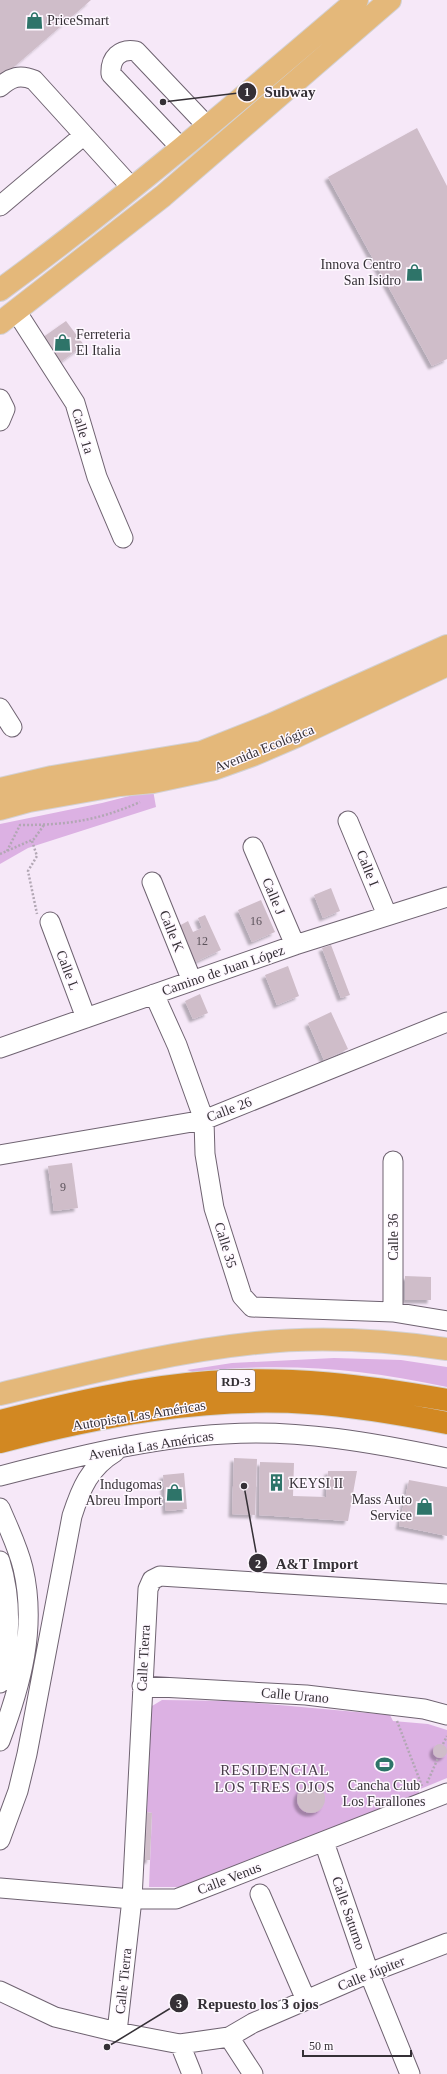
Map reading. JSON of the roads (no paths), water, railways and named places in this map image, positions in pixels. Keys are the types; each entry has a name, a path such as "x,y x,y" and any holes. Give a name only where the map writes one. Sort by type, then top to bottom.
{"highway":[{"name":"Autopista Las Américas","path":"0,1421 128,1393 210,1382 281,1380 337,1383 447,1400"},
{"name":"Autopista Las Américas","path":"0,1442 141,1412 209,1403 309,1402 367,1409 447,1423"}],"main road":[{"path":"0,290 50,254 208,127 357,0"},
{"path":"8,317 163,196 390,0"},
{"name":"Avenida Ecológica","path":"0,789 52,777 202,752 270,725 447,646"},
{"name":"Avenida Ecológica","path":"0,809 36,799 120,785 153,782 214,769 253,755 295,737 447,665"},
{"path":"0,1394 110,1368 208,1349 284,1341 361,1341 417,1345 447,1349"}],"street":[{"path":"182,148 111,74 112,62 119,53 130,50 136,51 208,127"},
{"path":"0,87 12,78 19,76 34,80 132,188"},
{"path":"0,206 84,135"},
{"name":"Calle 1a","path":"8,317 75,403 97,477 124,538"},
{"path":"0,399 5,409 0,421"},
{"path":"0,708 12,727"},
{"name":"Calle I","path":"348,821 387,915"},
{"name":"Calle J","path":"253,847 295,945"},
{"name":"Calle K","path":"152,882 192,981"},
{"name":"Camino de Juan López","path":"0,1048 295,945 447,897"},
{"name":"Calle L","path":"50,922 86,1018"},
{"name":"Calle 35","path":"154,994 177,1045 204,1120 205,1154 214,1208 242,1296 252,1307 393,1312 447,1321"},
{"name":"Calle 26","path":"0,1155 204,1120 447,1022"},
{"name":"Calle 36","path":"393,1161 393,1312"},
{"name":"Avenida Las Américas","path":"0,1476 124,1447 182,1437 227,1433 268,1434 334,1439 447,1458"},
{"path":"0,1840 12,1812 22,1776 40,1689 72,1516 79,1494 95,1467 124,1447"},
{"path":"0,1508 23,1568 28,1600 28,1637 21,1677 13,1706 0,1741"},
{"path":"0,1561 8,1610 8,1636 0,1683"},
{"name":"Calle Tierra","path":"117,2032 132,1899 148,1589 152,1580 160,1576 447,1594"},
{"name":"Calle Urano","path":"142,1686 298,1695 391,1704 447,1715"},
{"name":"Calle Venus","path":"0,1888 132,1899 176,1899 447,1793"},
{"name":"Calle Saturno","path":"324,1842 369,1972 410,2074"},
{"path":"260,1894 306,2000"},
{"name":"Calle Júpiter","path":"0,1991 55,2017 117,2032 180,2044 229,2036 253,2023 369,1972 447,1943"},
{"path":"229,2036 253,2074"},
{"path":"180,2044 192,2074"}],"place":[{"name":"PriceSmart","path":"34,20"},
{"name":"Subway","path":"163,102"},
{"name":"Innova Centro San Isidro","path":"414,272"},
{"name":"Ferreteria El Italia","path":"63,342"},
{"name":"KEYSI II","path":"276,1483"},
{"name":"A&T Import","path":"244,1486"},
{"name":"Indugomas Abreu Import","path":"175,1492"},
{"name":"Mass Auto Service","path":"425,1507"},
{"name":"Cancha Club Los Farallones","path":"384,1765"},
{"name":"Repuesto los 3 ojos","path":"107,2047"}],"district":[{"name":"RESIDENCIAL LOS TRES OJOS","path":"275,1778"}]}
